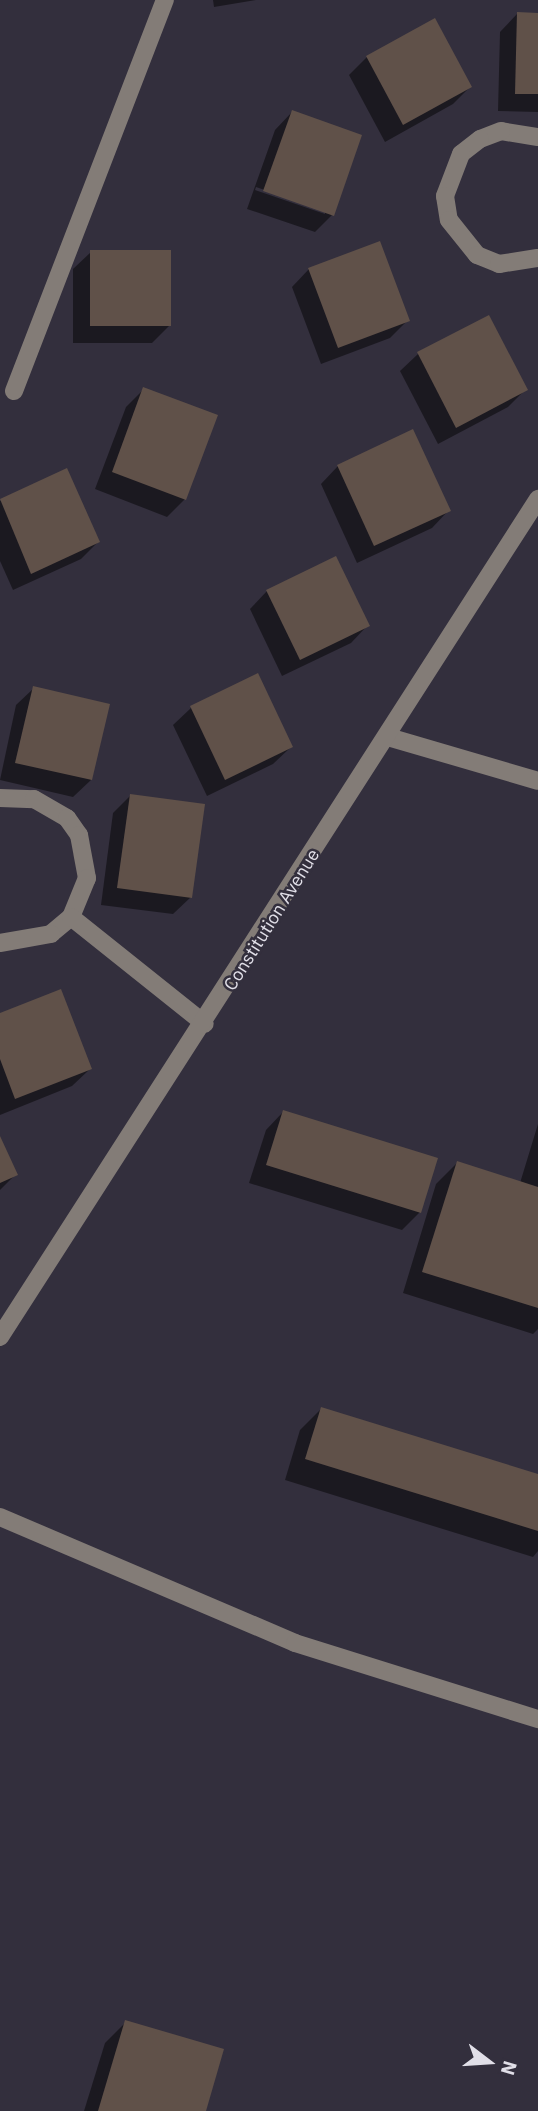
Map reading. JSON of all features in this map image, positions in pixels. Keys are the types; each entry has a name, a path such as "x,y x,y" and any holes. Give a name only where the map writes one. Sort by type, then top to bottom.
{"street":[{"path":"14,391 165,0"},
{"path":"538,137 501,131 480,139 461,154 445,197 449,220 477,255 499,264 538,258"},
{"name":"Constitution Avenue","path":"0,1337 205,1024 538,499"},
{"path":"388,737 538,781"},
{"path":"0,798 47,803 79,835 88,878 71,917 26,943 0,943"},
{"path":"71,917 205,1024"},
{"path":"0,1517 295,1643 538,1719"}],"building":[{"path":"517,12 538,13 538,94 515,94"},
{"path":"435,18 472,87 403,125 366,56"},
{"path":"292,110 362,135 334,216 263,191"},
{"path":"380,241 410,321 338,348 308,268"},
{"path":"90,250 171,250 171,326 90,326"},
{"path":"489,315 528,390 456,428 417,352"},
{"path":"143,387 218,415 186,500 112,472"},
{"path":"413,429 451,511 374,546 337,465"},
{"path":"67,468 100,542 31,574 0,499"},
{"path":"336,556 370,626 300,660 266,590"},
{"path":"258,673 293,747 225,780 190,706"},
{"path":"33,686 110,704 92,780 15,763"},
{"path":"130,794 205,804 192,898 117,888"},
{"path":"61,989 92,1069 15,1099 0,1059 0,1013"},
{"path":"283,1110 438,1158 421,1213 266,1165"},
{"path":"0,1136 18,1175 0,1183"},
{"path":"457,1161 538,1187 538,1308 422,1272"},
{"path":"321,1407 538,1474 538,1531 305,1459"},
{"path":"125,2020 224,2049 206,2111 98,2111"}]}
